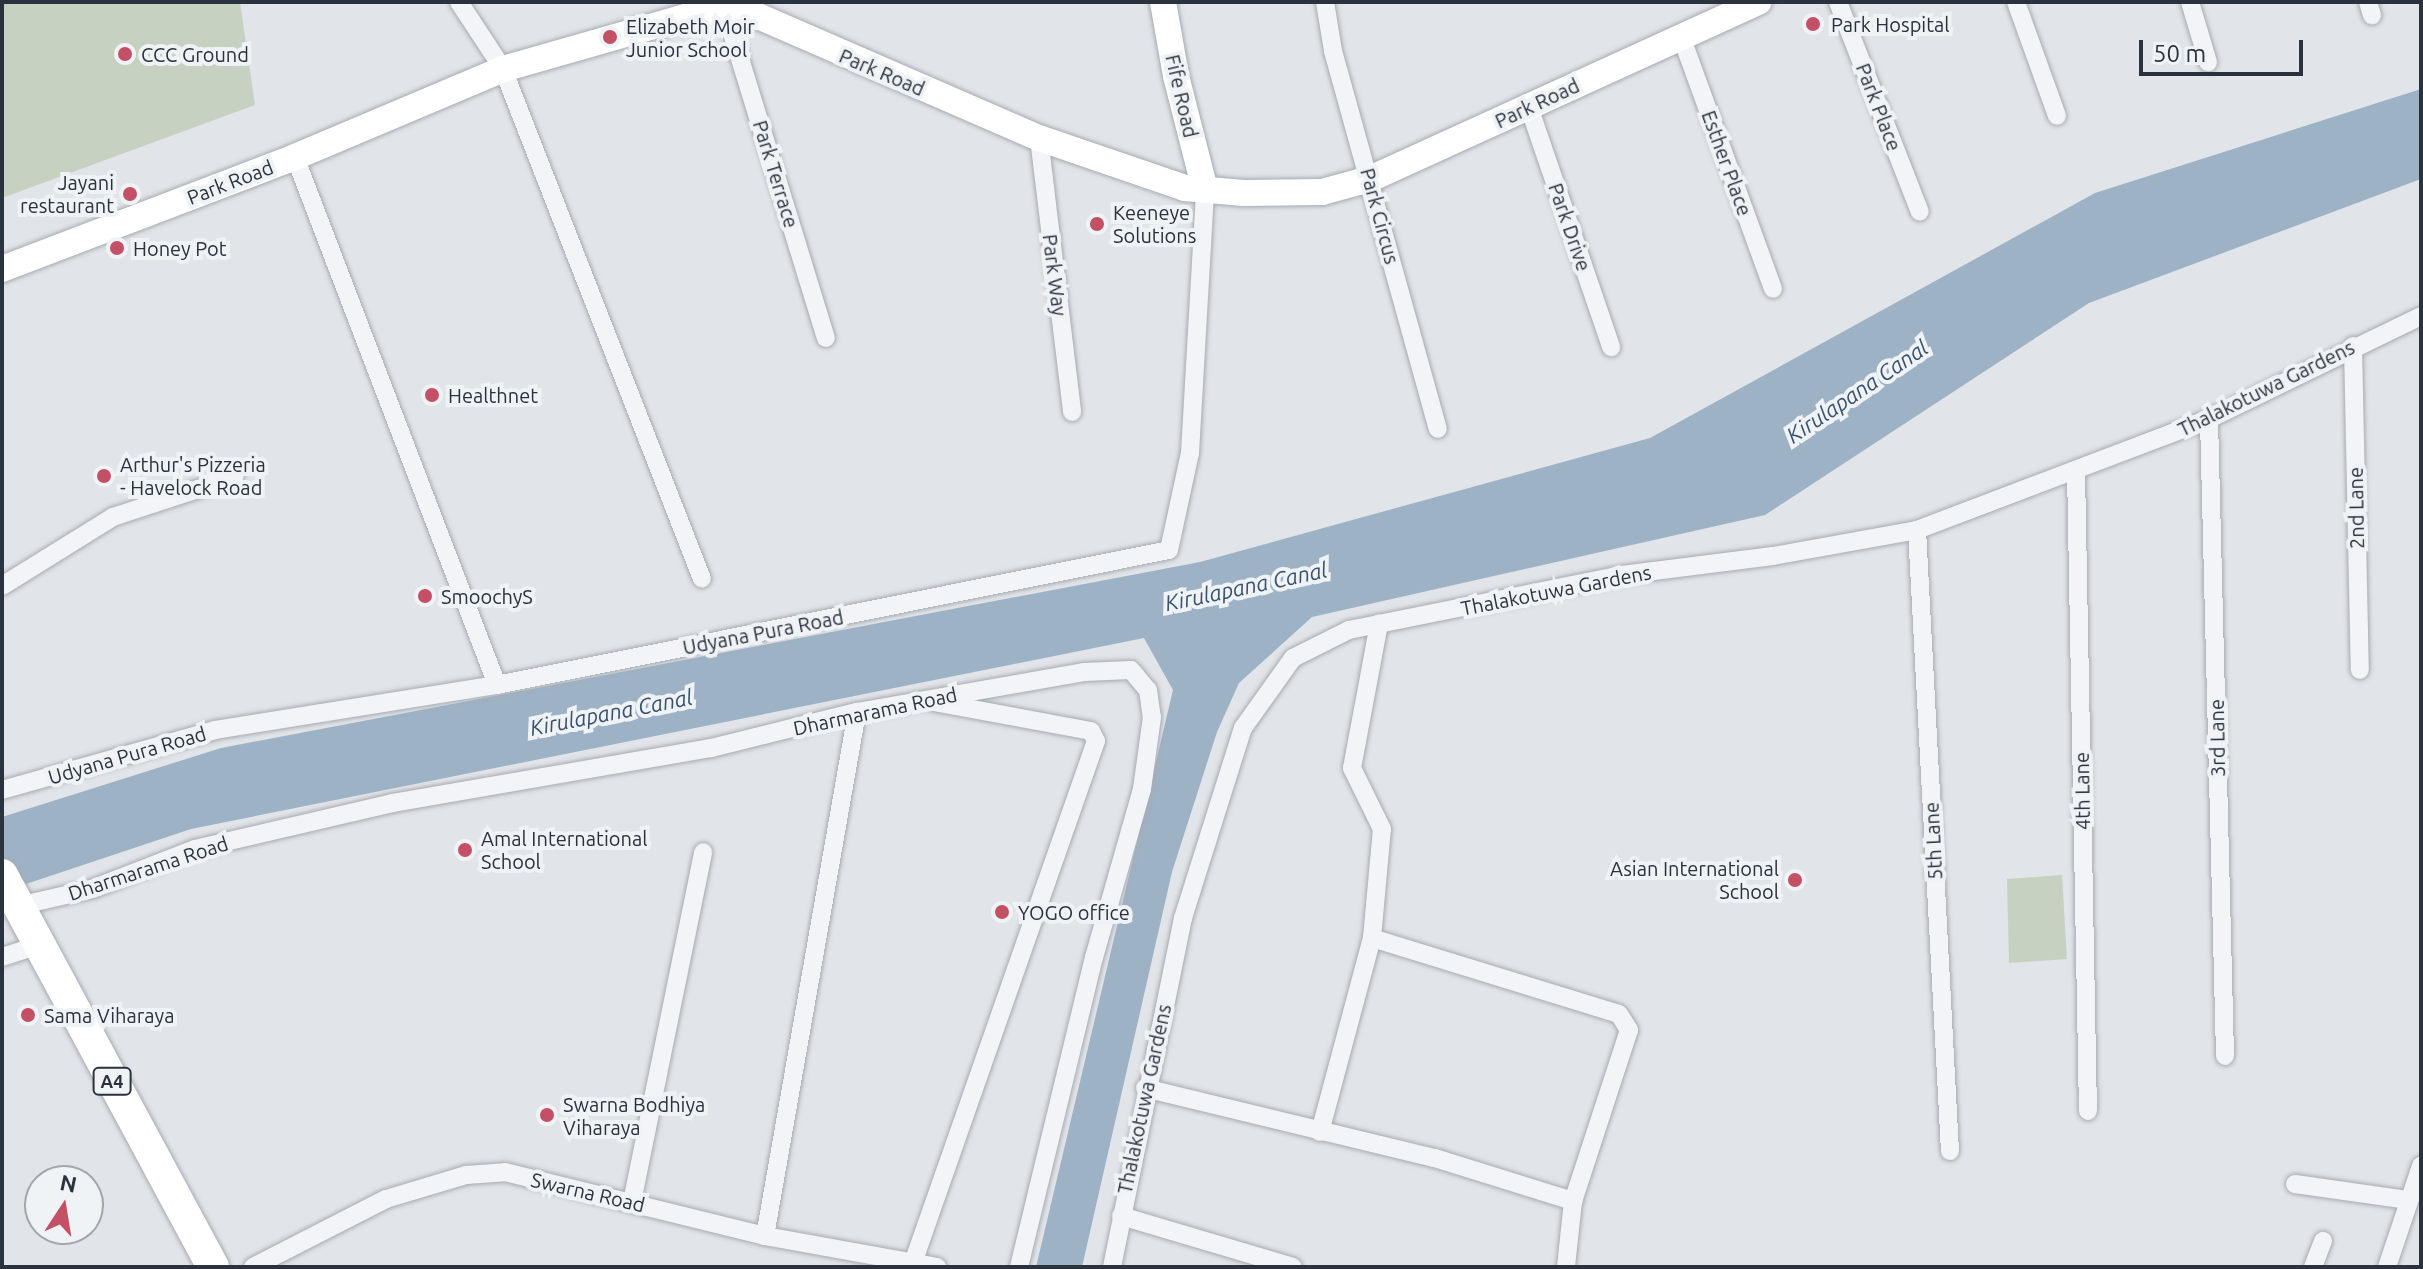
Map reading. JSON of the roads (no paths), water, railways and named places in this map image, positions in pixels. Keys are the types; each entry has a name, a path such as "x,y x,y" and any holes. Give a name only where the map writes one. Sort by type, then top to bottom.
{"highway":[{"name":"A4","path":"11,892 213,1267"}],"main road":[{"name":"Fife Road","path":"1163,2 1176,76 1205,190"},
{"name":"Park Road","path":"2,269 295,157 503,69 726,6 742,9 1039,138 1185,188 1322,192 1370,179 1759,2"}],"street":[{"path":"459,2 503,69 702,579"},
{"name":"Park Circus","path":"1325,2 1333,51 1438,429"},
{"name":"Park Place","path":"1838,2 1920,212"},
{"path":"2016,2 2057,116"},
{"path":"2190,2 2208,62"},
{"name":"Park Terrace","path":"726,6 826,338"},
{"name":"Esther Place","path":"1681,36 1773,289"},
{"name":"Park Drive","path":"1529,107 1611,347"},
{"name":"Park Way","path":"1039,138 1072,412"},
{"path":"295,157 497,685"},
{"name":"Udyana Pura Road","path":"3,787 215,730 497,685 1169,550 1190,453 1205,190"},
{"name":"Thalakotuwa Gardens","path":"1112,1267 1145,1088 1183,918 1243,728 1293,658 1349,630 1622,575 1773,556 1917,530 2209,419 2353,346 2421,316"},
{"name":"2nd Lane","path":"2353,346 2360,670"},
{"name":"3rd Lane","path":"2209,419 2225,1056"},
{"name":"4th Lane","path":"2076,470 2088,1111"},
{"path":"2,586 113,517 235,477"},
{"name":"5th Lane","path":"1917,530 1950,1151"},
{"path":"1320,1132 1372,938 1382,829 1352,768 1379,624"},
{"name":"Dharmarama Road","path":"11,892 92,889 210,845 392,803 711,748 857,712 922,700 1084,672 1131,670 1148,690 1152,717 1142,789 1094,957 1019,1267"},
{"path":"914,1260 1096,741 1091,731 922,700"},
{"path":"765,1236 857,712"},
{"path":"632,1202 703,852"},
{"path":"1372,938 1625,1020 1629,1030 1573,1201 1566,1267"},
{"path":"2,957 39,945"},
{"path":"1145,1088 1435,1158 1573,1201"},
{"path":"2387,1267 2407,1200 2421,1166"},
{"name":"Swarna Road","path":"253,1267 386,1199 466,1175 505,1172 765,1236 914,1260 937,1267"},
{"path":"2295,1184 2407,1200"},
{"path":"1121,1216 1293,1267"},
{"path":"2313,1267 2323,1241"}],"water":[{"name":"Kirulapana Canal","path":"2421,89 2421,179 2089,303 1765,515 1312,617 1239,683 1217,732 1172,872 1082,1267 1036,1267 1173,690 1144,638 191,829 2,892 2,817 221,748 1200,562 1650,438 2095,193"}],"place":[{"name":"Park Hospital","path":"1813,24"},
{"name":"Elizabeth Moir Junior School","path":"610,37"},
{"name":"CCC Ground","path":"125,54"},
{"name":"Jayani restaurant","path":"130,194"},
{"name":"Keeneye Solutions","path":"1097,224"},
{"name":"Honey Pot","path":"117,248"},
{"name":"Healthnet","path":"432,395"},
{"name":"Arthur's Pizzeria - Havelock Road","path":"104,476"},
{"name":"SmoochyS","path":"425,596"},
{"name":"Amal International School","path":"465,850"},
{"name":"Asian International School","path":"1795,880"},
{"name":"YOGO office","path":"1002,912"},
{"name":"Sama Viharaya","path":"28,1015"},
{"name":"Swarna Bodhiya Viharaya","path":"547,1115"}]}
